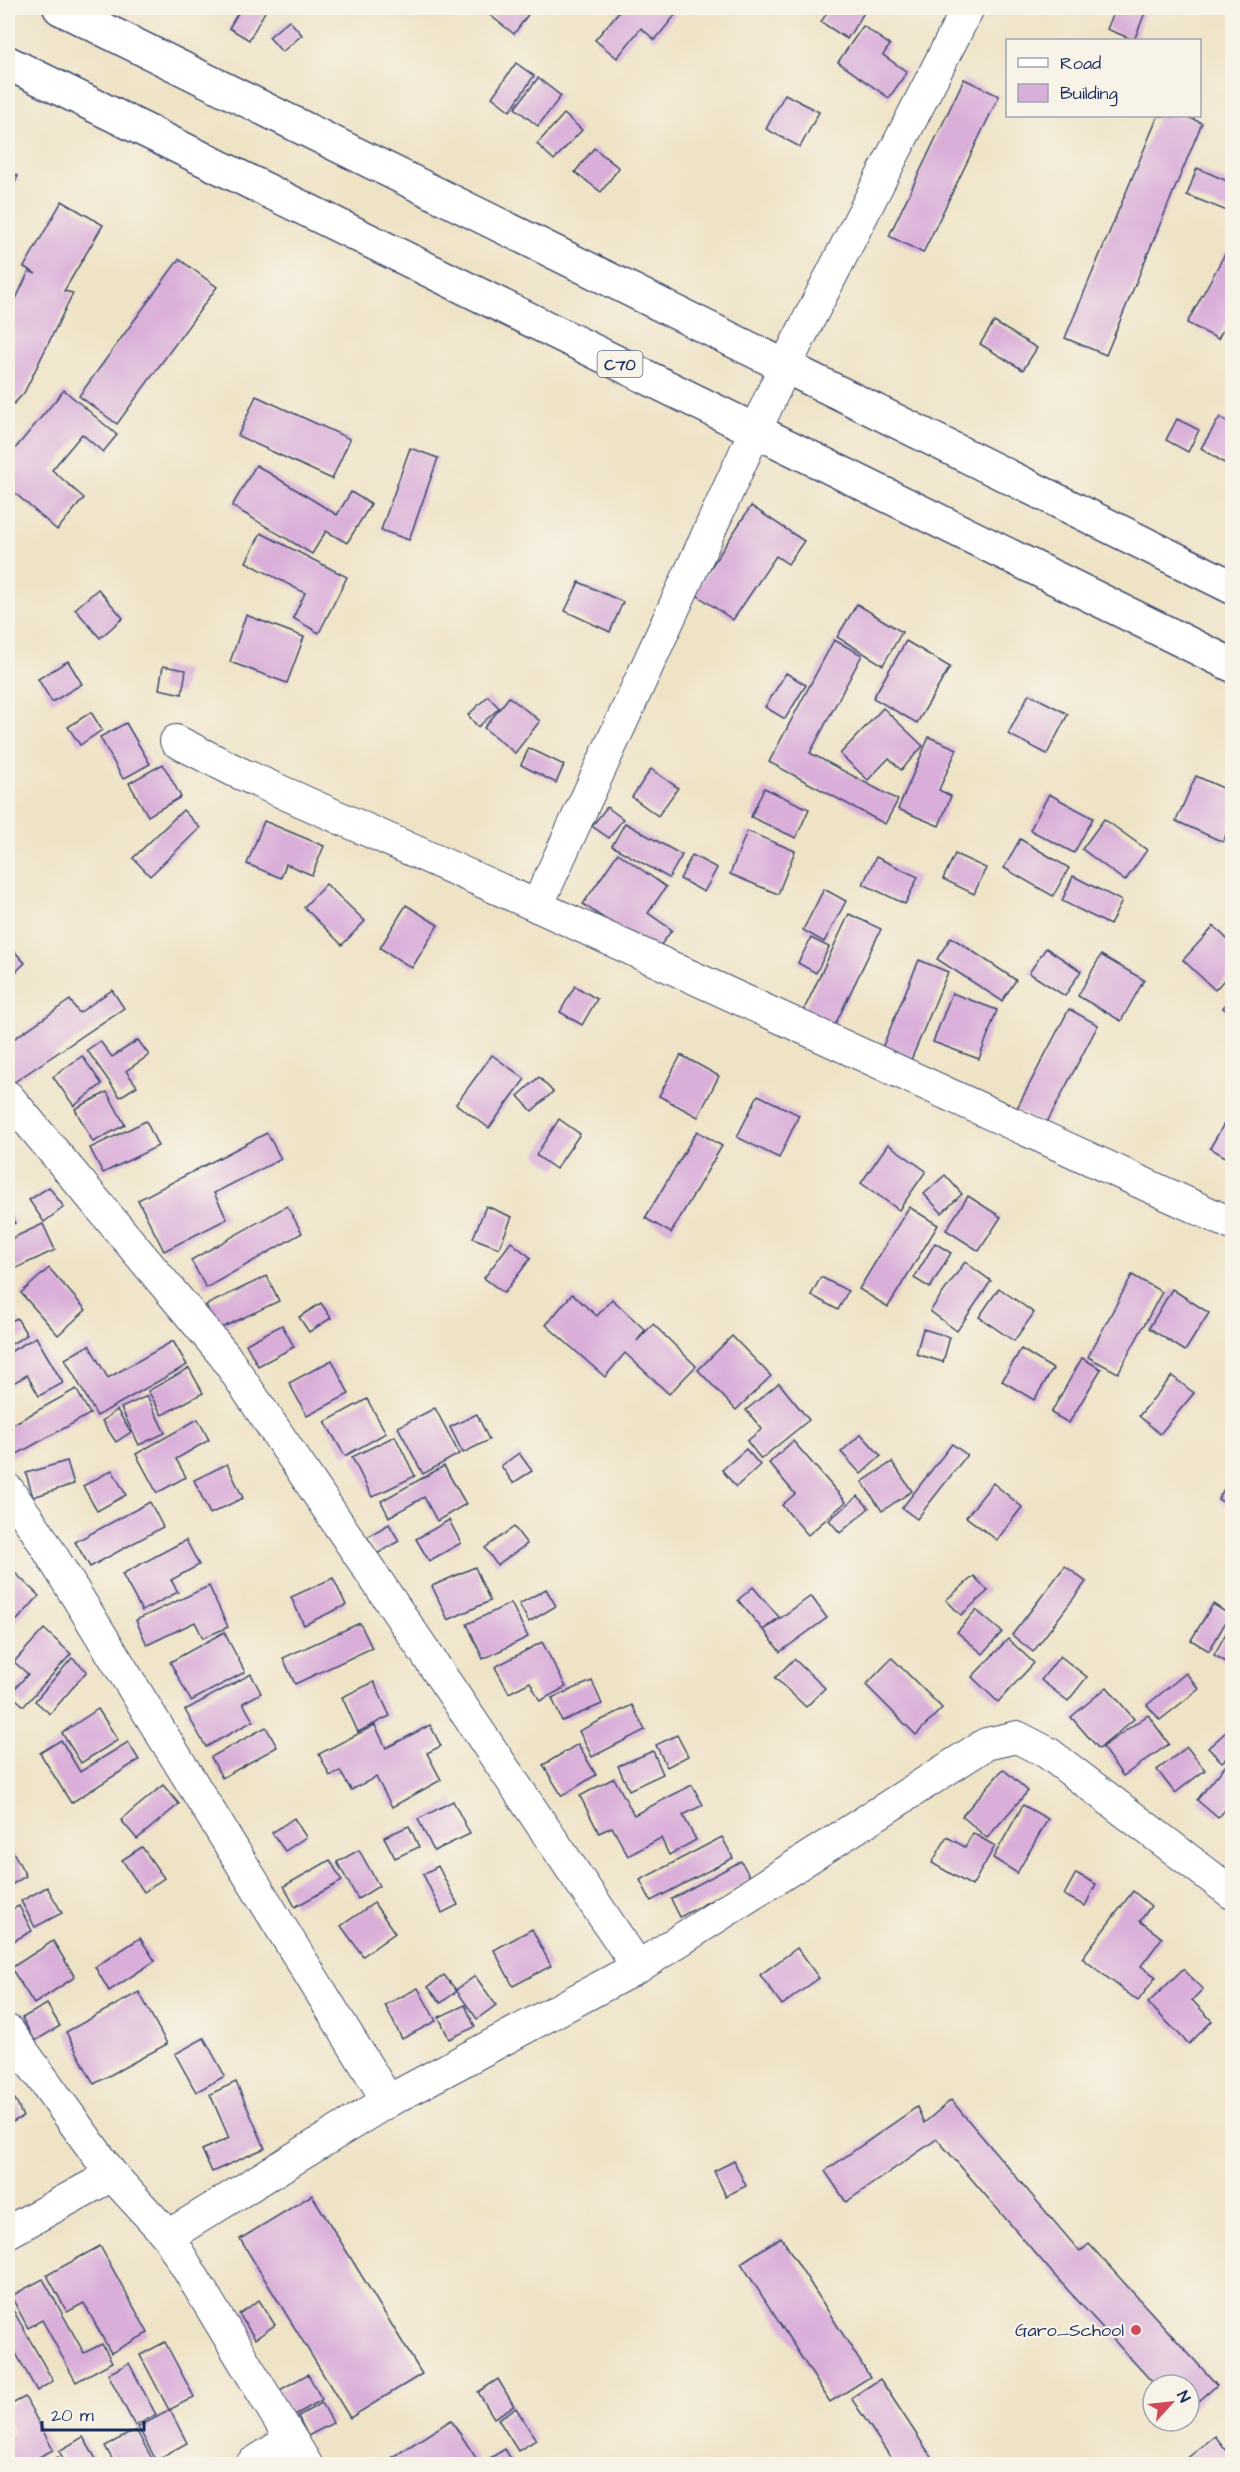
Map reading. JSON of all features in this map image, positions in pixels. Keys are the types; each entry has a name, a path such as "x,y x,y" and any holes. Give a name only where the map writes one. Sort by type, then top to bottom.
{"highway":[{"path":"60,8 1233,587"},
{"name":"C70","path":"8,63 1233,665"}],"street":[{"path":"537,906 785,366 968,8"},
{"path":"176,741 235,771 537,906 1233,1224"},
{"path":"8,1097 224,1355 638,1967"},
{"path":"8,1490 36,1530 388,2101"},
{"path":"168,2236 388,2101 638,1967 986,1744 1017,1737 1048,1753 1233,1893"},
{"path":"8,2031 112,2175 168,2236 298,2452 252,2464"},
{"path":"8,2232 112,2175"}],"building":[{"path":"241,8 267,8 249,40 229,28"},
{"path":"483,8 530,8 532,9 514,34"},
{"path":"622,8 668,8 676,14 655,40 641,28 617,58 595,40"},
{"path":"830,8 867,8 847,39 821,22"},
{"path":"1116,8 1147,8 1134,39 1107,29"},
{"path":"289,20 302,35 282,52 269,37"},
{"path":"863,26 890,45 883,55 907,72 889,98 838,62"},
{"path":"516,63 534,76 510,111 492,97"},
{"path":"538,78 561,96 538,126 515,108"},
{"path":"964,79 999,96 923,253 889,236"},
{"path":"785,94 819,112 800,147 766,129"},
{"path":"564,114 582,130 554,160 537,144"},
{"path":"1158,117 1187,117 1202,123 1106,355 1065,338"},
{"path":"594,148 619,168 601,192 575,172"},
{"path":"1197,168 1232,183 1232,213 1187,195"},
{"path":"8,171 18,176 8,197"},
{"path":"62,201 103,225 64,291 73,293 24,393 8,410 8,316 29,271 36,274 24,267"},
{"path":"1226,252 1232,256 1232,313 1218,339 1187,323"},
{"path":"179,259 217,287 117,424 79,396"},
{"path":"994,322 1037,348 1023,370 980,344"},
{"path":"64,390 117,435 103,452 82,434 52,470 84,498 57,530 8,487 8,457"},
{"path":"256,396 350,439 332,479 238,436"},
{"path":"1220,417 1232,425 1232,468 1201,448"},
{"path":"1177,419 1199,430 1188,452 1166,440"},
{"path":"410,448 438,458 409,540 381,530"},
{"path":"256,465 337,515 351,492 371,504 347,543 326,531 312,554 232,506"},
{"path":"751,506 804,541 788,564 776,556 733,620 694,593"},
{"path":"261,533 347,577 319,633 293,618 305,593 246,562"},
{"path":"579,582 623,602 610,632 565,611"},
{"path":"98,589 123,618 100,638 75,609"},
{"path":"857,604 902,632 883,665 837,637"},
{"path":"246,615 304,637 287,683 230,662"},
{"path":"834,640 862,655 810,753 898,800 885,824 769,762"},
{"path":"906,641 950,667 917,723 873,698"},
{"path":"68,661 82,684 52,702 38,679"},
{"path":"163,666 186,670 182,694 159,689"},
{"path":"786,673 806,685 785,719 765,707"},
{"path":"1029,694 1068,714 1047,754 1008,734"},
{"path":"488,696 499,708 478,727 468,715"},
{"path":"509,697 540,721 515,753 484,728"},
{"path":"883,708 923,746 901,770 889,758 868,780 840,754"},
{"path":"91,712 102,730 80,745 68,727"},
{"path":"126,723 150,764 123,779 100,737"},
{"path":"929,737 957,749 939,790 951,796 939,826 898,809"},
{"path":"529,748 564,765 556,783 521,765"},
{"path":"163,764 181,797 148,816 129,783"},
{"path":"651,769 678,788 658,816 632,797"},
{"path":"1196,776 1232,792 1232,820 1223,842 1176,821"},
{"path":"764,788 809,809 796,838 751,817"},
{"path":"1049,794 1093,818 1074,853 1030,830"},
{"path":"607,807 623,819 609,838 592,826"},
{"path":"183,810 200,828 150,876 133,858"},
{"path":"1104,819 1147,850 1125,881 1082,849"},
{"path":"264,821 324,846 312,875 286,864 281,878 247,864"},
{"path":"625,823 682,855 669,878 612,846"},
{"path":"747,831 795,851 778,894 730,874"},
{"path":"1020,839 1069,868 1053,896 1004,868"},
{"path":"618,853 666,887 648,913 672,930 655,953 583,904"},
{"path":"955,854 986,868 974,894 943,879"},
{"path":"692,855 717,868 704,892 680,879"},
{"path":"876,857 918,877 905,904 863,884"},
{"path":"1073,876 1122,901 1110,925 1062,901"},
{"path":"326,884 365,921 342,945 304,907"},
{"path":"824,889 846,901 824,942 803,930"},
{"path":"406,905 438,925 412,968 380,948"},
{"path":"849,914 881,929 834,1027 803,1012"},
{"path":"1214,926 1232,944 1232,971 1215,990 1183,960"},
{"path":"951,937 1016,980 1002,1001 937,959"},
{"path":"811,938 829,947 816,973 798,963"},
{"path":"8,944 25,963 8,979"},
{"path":"1046,948 1081,971 1065,996 1029,973"},
{"path":"1101,955 1144,980 1121,1021 1078,996"},
{"path":"919,960 948,972 911,1060 882,1048"},
{"path":"575,986 597,999 582,1025 560,1012"},
{"path":"112,990 124,1008 10,1085 8,1043 70,1000 79,1013"},
{"path":"952,993 997,1010 979,1059 933,1042"},
{"path":"1232,993 1232,1014 1223,1008"},
{"path":"1069,1009 1098,1025 1045,1126 1016,1110"},
{"path":"138,1040 149,1055 126,1071 137,1086 120,1097 87,1050 100,1041 112,1057"},
{"path":"492,1055 525,1079 489,1128 456,1104"},
{"path":"681,1055 719,1076 698,1117 659,1096"},
{"path":"82,1056 102,1084 74,1106 53,1077"},
{"path":"539,1077 553,1092 532,1111 518,1096"},
{"path":"107,1092 125,1125 93,1142 75,1109"},
{"path":"758,1095 799,1115 779,1158 737,1137"},
{"path":"1232,1110 1232,1161 1210,1148"},
{"path":"559,1119 580,1134 556,1169 536,1155"},
{"path":"146,1121 158,1146 103,1173 90,1148"},
{"path":"697,1131 722,1146 671,1233 645,1218"},
{"path":"267,1133 281,1159 214,1193 227,1219 164,1251 138,1200"},
{"path":"888,1144 926,1171 899,1210 861,1183"},
{"path":"945,1175 962,1194 942,1213 924,1194"},
{"path":"49,1187 64,1207 44,1222 29,1200"},
{"path":"968,1196 1001,1217 979,1251 946,1230"},
{"path":"287,1206 302,1233 206,1288 191,1260"},
{"path":"486,1206 512,1217 499,1248 473,1238"},
{"path":"909,1207 938,1225 888,1307 859,1289"},
{"path":"8,1208 15,1223 8,1226"},
{"path":"43,1224 55,1250 8,1272 8,1240"},
{"path":"511,1242 531,1258 504,1293 484,1278"},
{"path":"935,1243 951,1253 930,1288 914,1278"},
{"path":"965,1262 991,1281 957,1331 930,1311"},
{"path":"49,1268 86,1310 58,1335 21,1293"},
{"path":"1132,1275 1162,1292 1118,1373 1088,1357"},
{"path":"267,1276 279,1301 217,1330 206,1305"},
{"path":"821,1277 848,1291 838,1310 811,1295"},
{"path":"999,1288 1034,1313 1014,1341 979,1317"},
{"path":"1172,1289 1209,1313 1185,1351 1149,1328"},
{"path":"572,1294 597,1316 612,1299 645,1330 637,1341 653,1324 696,1366 669,1394 625,1353 605,1377 546,1325"},
{"path":"321,1303 331,1318 309,1332 299,1317"},
{"path":"17,1318 27,1335 8,1346 8,1323"},
{"path":"282,1325 294,1347 258,1366 246,1344"},
{"path":"923,1329 950,1337 943,1362 916,1354"},
{"path":"732,1336 771,1376 736,1410 698,1370"},
{"path":"36,1337 63,1383 39,1396 27,1375 8,1386 8,1353"},
{"path":"173,1341 187,1365 97,1416 65,1359 89,1345 108,1378"},
{"path":"1021,1349 1053,1369 1034,1400 1002,1381"},
{"path":"1082,1358 1101,1369 1069,1423 1051,1413"},
{"path":"332,1360 349,1394 307,1416 289,1383"},
{"path":"189,1368 203,1393 162,1415 148,1391"},
{"path":"1172,1376 1194,1393 1160,1434 1139,1416"},
{"path":"779,1383 809,1420 761,1459 747,1441 762,1429 746,1410"},
{"path":"76,1389 90,1414 8,1459 8,1427"},
{"path":"147,1396 165,1433 139,1445 121,1408"},
{"path":"367,1399 386,1433 345,1456 325,1422"},
{"path":"435,1408 459,1454 423,1474 398,1427"},
{"path":"117,1410 131,1432 116,1442 102,1421"},
{"path":"477,1414 489,1440 463,1453 450,1427"},
{"path":"198,1419 209,1440 176,1459 186,1477 157,1493 136,1454"},
{"path":"861,1434 881,1456 861,1474 841,1452"},
{"path":"395,1436 415,1476 372,1497 352,1457"},
{"path":"793,1441 846,1502 808,1535 782,1505 795,1494 769,1463"},
{"path":"952,1444 967,1455 917,1519 902,1508"},
{"path":"746,1449 760,1465 736,1487 722,1470"},
{"path":"519,1453 532,1471 513,1483 501,1466"},
{"path":"67,1461 74,1484 33,1497 26,1473"},
{"path":"892,1462 912,1491 882,1511 862,1482"},
{"path":"227,1464 243,1498 210,1514 194,1480"},
{"path":"444,1466 466,1504 437,1521 424,1497 389,1517 381,1501"},
{"path":"112,1470 126,1495 97,1511 83,1486"},
{"path":"1232,1476 1232,1508 1218,1499"},
{"path":"993,1483 1022,1507 997,1540 966,1517"},
{"path":"858,1496 869,1508 840,1533 829,1520"},
{"path":"150,1502 163,1527 90,1567 75,1542"},
{"path":"449,1520 461,1543 429,1561 416,1539"},
{"path":"389,1524 399,1541 377,1554 367,1537"},
{"path":"514,1527 527,1544 497,1565 485,1548"},
{"path":"186,1540 199,1565 171,1580 178,1592 142,1611 122,1574"},
{"path":"8,1566 39,1596 8,1630"},
{"path":"1065,1566 1086,1582 1033,1652 1012,1635"},
{"path":"475,1567 490,1601 448,1620 432,1586"},
{"path":"974,1576 988,1591 961,1615 946,1600"},
{"path":"333,1578 346,1605 304,1625 291,1597"},
{"path":"209,1586 228,1627 203,1638 195,1622 147,1645 136,1620"},
{"path":"753,1587 779,1617 763,1630 738,1600"},
{"path":"546,1589 556,1606 529,1622 519,1604"},
{"path":"811,1596 827,1618 780,1652 764,1630"},
{"path":"511,1603 528,1637 483,1659 467,1624"},
{"path":"1213,1604 1230,1615 1209,1651 1191,1640"},
{"path":"976,1610 1002,1632 983,1654 957,1632"},
{"path":"360,1623 372,1648 295,1684 283,1658"},
{"path":"1229,1628 1232,1631 1231,1665 1214,1655"},
{"path":"44,1629 71,1654 24,1706 10,1694 28,1674 14,1662"},
{"path":"224,1632 245,1672 191,1701 170,1662"},
{"path":"1008,1639 1034,1663 998,1702 972,1677"},
{"path":"542,1642 566,1687 540,1701 530,1682 509,1693 495,1667"},
{"path":"1060,1656 1087,1677 1068,1701 1041,1680"},
{"path":"72,1658 87,1671 50,1714 35,1701"},
{"path":"892,1658 942,1708 916,1735 866,1685"},
{"path":"794,1659 825,1688 806,1707 775,1678"},
{"path":"1186,1673 1199,1689 1160,1720 1147,1705"},
{"path":"251,1674 261,1693 243,1703 253,1721 206,1747 185,1710"},
{"path":"592,1681 602,1704 562,1721 552,1698"},
{"path":"374,1682 390,1716 358,1732 342,1697"},
{"path":"1107,1687 1134,1719 1099,1749 1071,1717"},
{"path":"632,1705 645,1730 592,1757 579,1731"},
{"path":"98,1709 118,1740 81,1763 62,1733"},
{"path":"1148,1715 1169,1744 1123,1776 1102,1747"},
{"path":"375,1725 386,1748 430,1725 441,1746 427,1753 441,1780 392,1807 376,1777 351,1790 340,1771 330,1776 319,1754"},
{"path":"266,1727 277,1747 222,1778 211,1757"},
{"path":"1227,1731 1232,1737 1232,1753 1222,1762 1208,1748"},
{"path":"677,1735 688,1756 667,1767 656,1745"},
{"path":"61,1740 80,1772 128,1742 139,1760 71,1803 40,1753"},
{"path":"578,1744 596,1775 562,1796 543,1765"},
{"path":"1187,1747 1205,1770 1175,1793 1157,1770"},
{"path":"653,1751 663,1774 629,1790 618,1766"},
{"path":"1232,1758 1232,1802 1218,1818 1197,1800"},
{"path":"1003,1769 1028,1791 987,1838 962,1816"},
{"path":"614,1778 634,1815 692,1785 703,1805 683,1815 696,1840 669,1855 661,1838 628,1856 612,1827 599,1833 580,1796"},
{"path":"163,1785 179,1804 137,1839 121,1820"},
{"path":"453,1801 470,1834 434,1851 418,1819"},
{"path":"1023,1805 1048,1819 1017,1873 993,1858"},
{"path":"294,1818 306,1837 285,1851 272,1833"},
{"path":"409,1826 419,1847 395,1858 384,1837"},
{"path":"973,1833 995,1846 972,1886 932,1863 947,1837 965,1847"},
{"path":"722,1837 733,1858 651,1901 640,1880"},
{"path":"142,1847 164,1878 144,1892 122,1860"},
{"path":"12,1850 26,1876 8,1887 8,1853"},
{"path":"359,1850 379,1886 358,1899 337,1862"},
{"path":"330,1860 342,1881 295,1907 284,1886"},
{"path":"741,1861 751,1879 680,1917 671,1899"},
{"path":"438,1866 458,1905 442,1913 423,1874"},
{"path":"1076,1873 1096,1884 1085,1906 1064,1895"},
{"path":"47,1887 62,1913 35,1927 21,1901"},
{"path":"1133,1891 1151,1906 1140,1921 1162,1938 1141,1966 1156,1977 1138,2001 1082,1958"},
{"path":"374,1903 395,1933 363,1956 341,1926"},
{"path":"19,1906 32,1931 8,1944 8,1911"},
{"path":"532,1929 551,1966 513,1986 494,1950"},
{"path":"140,1938 155,1961 109,1991 95,1967"},
{"path":"53,1941 75,1977 34,2004 11,1968"},
{"path":"797,1948 819,1978 782,2005 760,1975"},
{"path":"1183,1969 1203,1989 1192,2000 1212,2021 1189,2044 1148,2003"},
{"path":"444,1975 457,1991 441,2003 428,1987"},
{"path":"475,1976 496,2005 477,2019 456,1990"},
{"path":"418,1988 436,2021 402,2039 385,2005"},
{"path":"139,1992 167,2044 94,2084 66,2032"},
{"path":"47,2004 60,2026 35,2041 22,2018"},
{"path":"465,2005 475,2027 449,2039 439,2017"},
{"path":"204,2038 225,2076 196,2092 175,2054"},
{"path":"236,2082 265,2148 212,2172 202,2150 229,2138 210,2094"},
{"path":"15,2099 23,2117 8,2124 8,2102"},
{"path":"951,2100 1080,2252 1089,2244 1217,2385 1201,2399 1201,2373 1144,2373 1055,2276 937,2139 846,2202 825,2171 917,2107 924,2123"},
{"path":"734,2161 746,2186 726,2196 714,2171"},
{"path":"312,2195 422,2374 350,2418 240,2239"},
{"path":"781,2237 870,2377 830,2402 741,2263"},
{"path":"100,2246 148,2333 111,2353 84,2303 67,2312 47,2275"},
{"path":"43,2279 84,2353 102,2344 112,2362 76,2382 42,2320 28,2328 11,2296"},
{"path":"259,2300 275,2325 255,2339 239,2314"},
{"path":"8,2301 53,2381 37,2391 13,2348 8,2351"},
{"path":"165,2342 194,2397 169,2410 140,2355"},
{"path":"129,2363 156,2415 135,2426 108,2374"},
{"path":"308,2374 322,2400 293,2416 278,2391"},
{"path":"498,2379 514,2406 494,2418 478,2392"},
{"path":"880,2379 936,2464 895,2464 851,2398"},
{"path":"25,2397 53,2450 25,2464 8,2464 8,2437 14,2433 8,2422 8,2406"},
{"path":"322,2403 333,2423 308,2436 298,2416"},
{"path":"516,2408 536,2440 518,2451 498,2419"},
{"path":"170,2410 187,2443 156,2460 138,2427"},
{"path":"451,2420 480,2464 382,2464"},
{"path":"136,2430 155,2464 115,2464 105,2446"},
{"path":"1215,2436 1232,2457 1232,2464 1180,2464"},
{"path":"83,2437 99,2464 66,2464 59,2451"},
{"path":"505,2449 514,2464 480,2464"},
{"path":"58,2457 62,2464 43,2464"}],"place":[{"name":"Garo_School","path":"1136,2330"}]}
